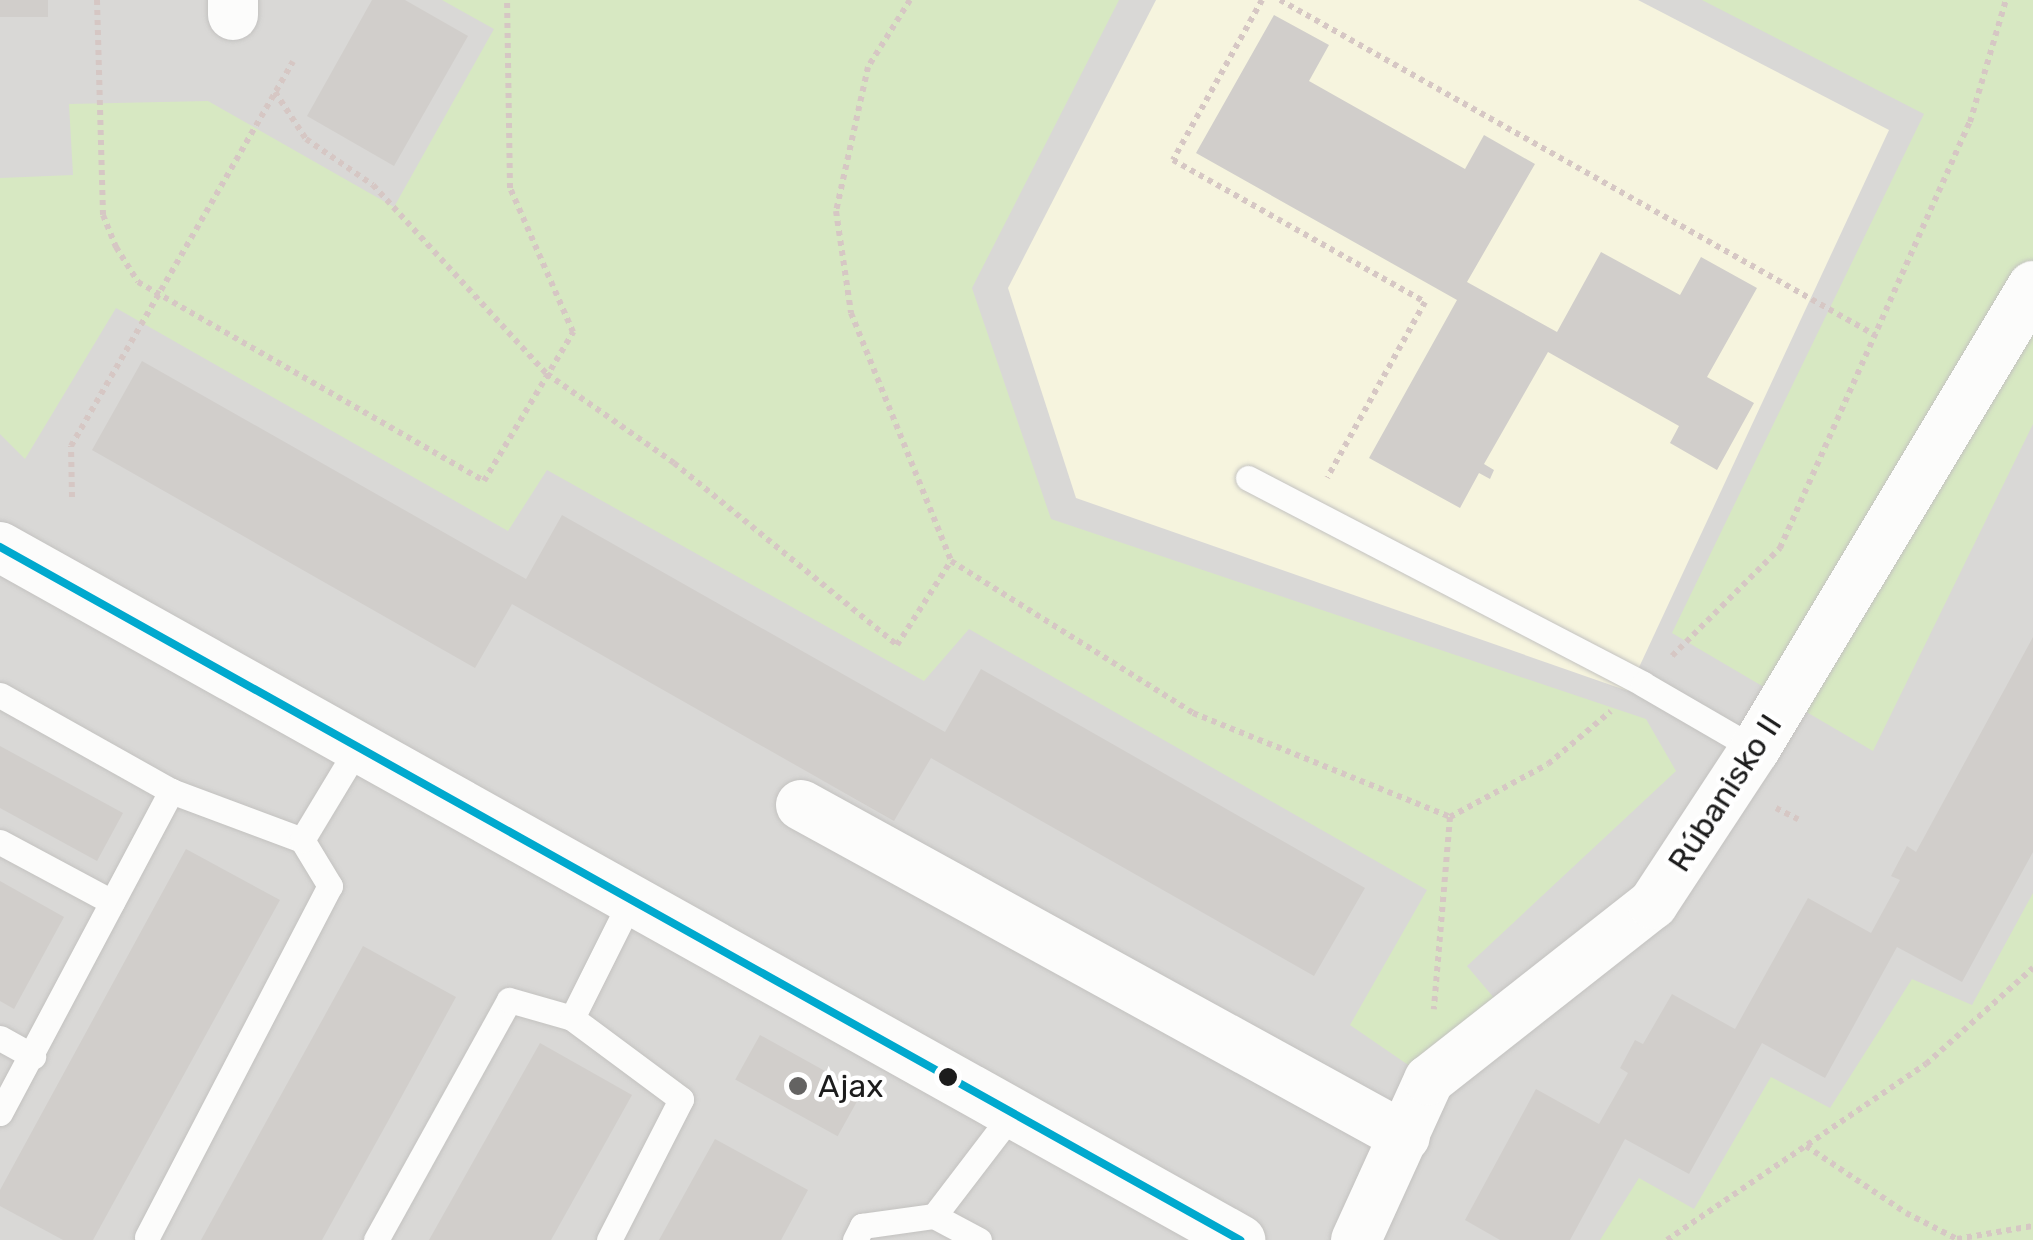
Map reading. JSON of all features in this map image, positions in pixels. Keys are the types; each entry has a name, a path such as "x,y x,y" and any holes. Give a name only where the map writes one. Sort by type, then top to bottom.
{"street":[{"name":"Rúbanisko II","path":"1356,1240 1378,1184 1405,1137 1429,1080 1653,904 1755,749 2033,286"},
{"path":"1,552 1240,1240"},
{"path":"801,805 1405,1137"}],"lane":[{"path":"1248,478 1644,684 1755,749"},
{"path":"0,694 171,790 302,840 330,886 147,1238"},
{"path":"302,840 358,747"},
{"path":"0,1113 34,1056 171,790"},
{"path":"0,842 112,902"},
{"path":"572,1018 631,900"},
{"path":"376,1240 508,1000 572,1018 681,1098 609,1240"},
{"path":"0,1038 34,1056"},
{"path":"934,1216 1012,1114"},
{"path":"855,1240 862,1226 934,1216 979,1240"}],"path":[{"path":"97,0 104,215 116,247 138,282 484,481 573,332 510,188 508,0"},
{"path":"910,0 868,68 836,210 851,313 951,561 1193,713 1450,816 1548,764 1644,684 1780,548 1970,122 2006,0"},
{"path":"1262,0 1173,160 1425,302 1309,510"},
{"path":"1280,0 1874,335"},
{"path":"72,498 71,446 162,294 292,62"},
{"path":"275,92 306,139 373,185 547,374 674,463 897,645 951,561"},
{"path":"1429,1080 1450,816"},
{"path":"1666,1240 1926,1064 2033,968"},
{"path":"1806,1146 1906,1214 1956,1239 2033,1226"}],"shaded area":[{"path":"0,0 2033,0 2033,1240 0,1240"},
{"path":"1156,0 1638,0 1889,130 1628,691 1076,498 1008,288"}],"green space":[{"path":"442,0 1119,0 972,288 1051,519 1646,719 1676,771 1467,966 1494,998 1417,1071 1350,1025 1427,890 969,629 924,681 547,470 508,531 116,308 25,459 0,434 0,178 73,175 69,104 208,101 394,207 494,29"},
{"path":"1702,0 2033,0 2033,424 1873,751 1672,633 1924,114"},
{"path":"2033,893 2033,1240 1600,1240 1639,1178 1694,1209 1771,1077 1830,1108 1912,979 1972,1005"}],"building":[{"path":"0,0 48,0 48,17 0,17"},
{"path":"372,0 405,0 468,36 394,166 307,116"},
{"path":"1274,15 1329,45 1309,81 1465,169 1484,135 1535,164 1467,282 1557,332 1601,252 1680,295 1701,257 1757,288 1707,377 1754,403 1717,470 1670,443 1679,426 1548,352 1484,464 1494,470 1490,479 1479,473 1460,508 1369,458 1457,300 1196,153"},
{"path":"142,361 526,579 562,515 945,732 981,669 1365,888 1314,976 931,758 894,821 512,604 475,668 92,450"},
{"path":"2033,637 2033,852 1962,982 1897,947 1825,1078 1762,1043 1689,1174 1625,1139 1570,1240 1500,1240 1465,1220 1536,1089 1599,1124 1628,1073 1620,1068 1635,1040 1643,1044 1672,994 1735,1029 1808,898 1871,933 1900,880 1891,876 1907,846 1916,852"},
{"path":"0,746 123,813 97,861 0,808"},
{"path":"186,849 280,900 93,1240 63,1240 0,1206 0,1190"},
{"path":"0,881 64,917 14,1009 0,1001"},
{"path":"363,946 456,997 392,1114 322,1240 201,1240"},
{"name":"Ajax","path":"760,1035 862,1092 838,1136 735,1080"},
{"path":"540,1043 632,1095 551,1240 429,1240"},
{"path":"715,1139 808,1190 781,1240 659,1240"}],"transit line":[{"path":"0,547 1240,1240"}],"place":[{"name":"Ajax","path":"798,1086"}]}
